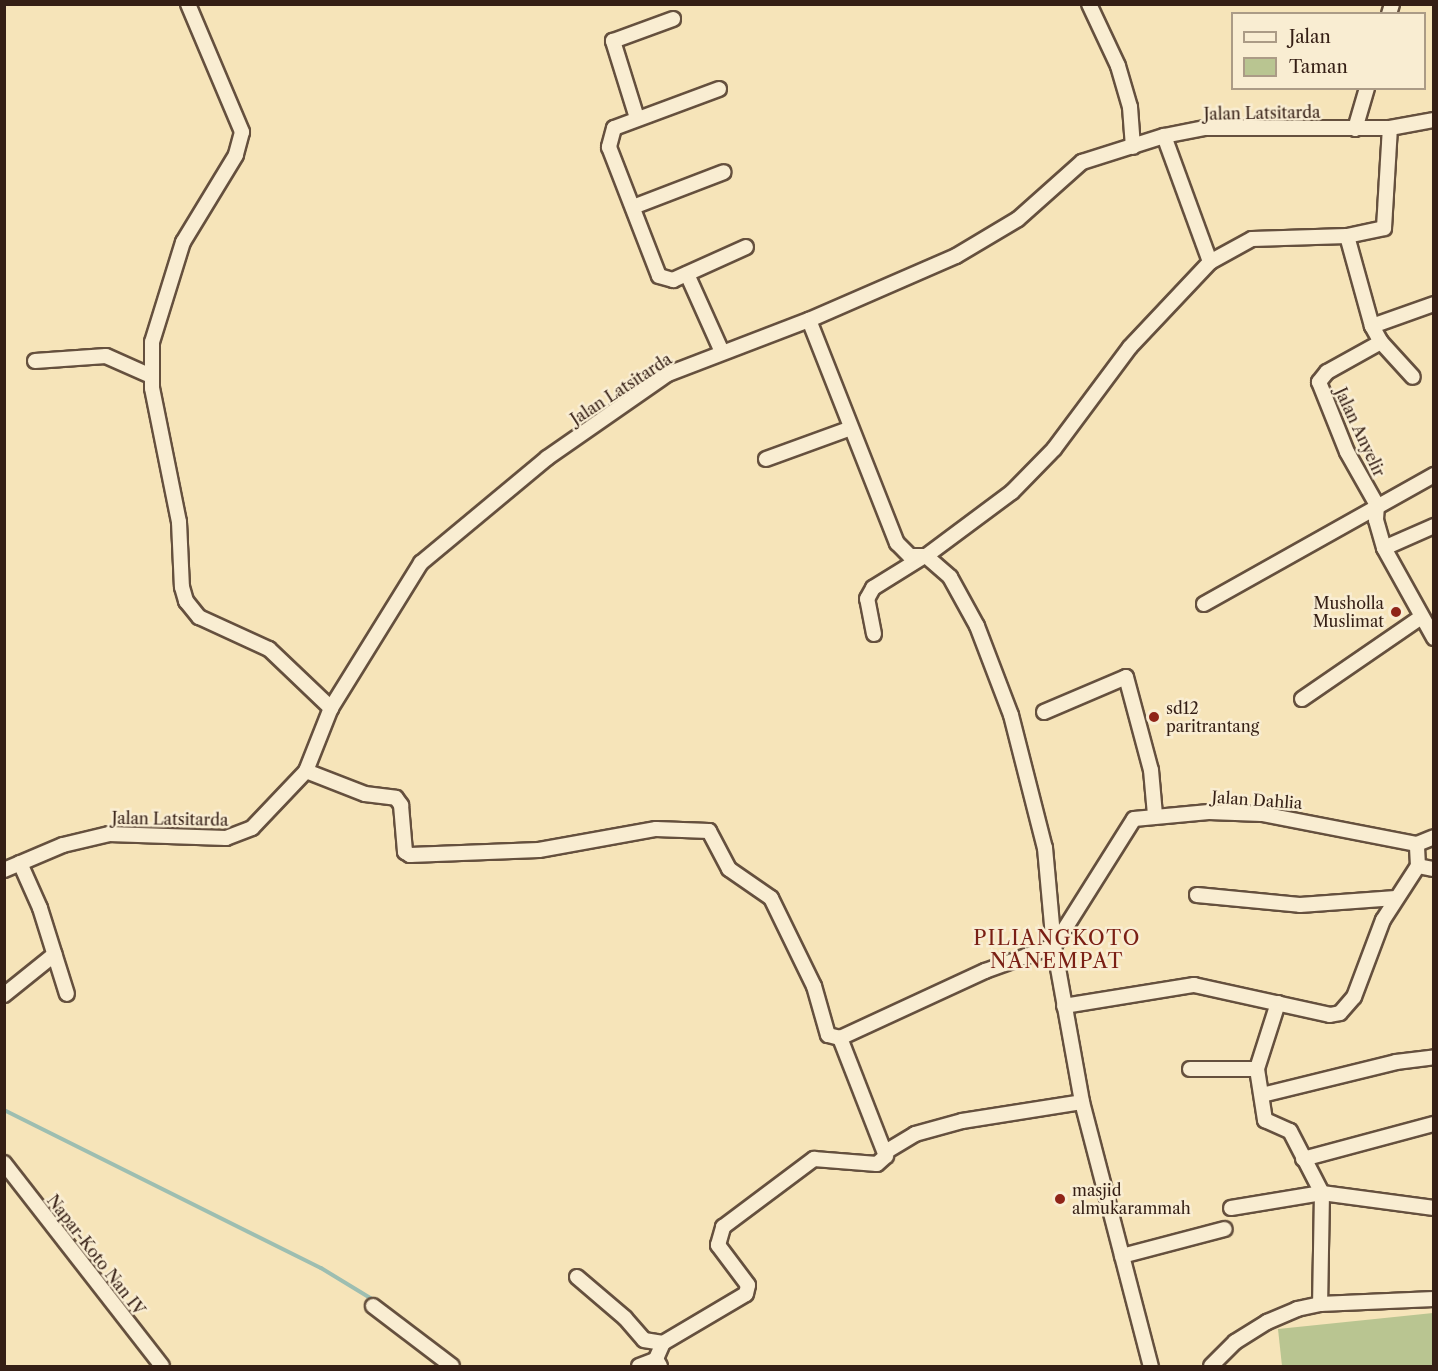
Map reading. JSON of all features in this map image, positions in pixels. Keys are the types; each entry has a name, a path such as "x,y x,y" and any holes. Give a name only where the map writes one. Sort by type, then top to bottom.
{"street":[{"path":"188,4 207,55 238,117 242,138 195,218 171,272 152,342 151,375 179,522 180,568 186,601 209,622 269,649 331,708"},
{"path":"1089,4 1118,66 1130,107 1133,147"},
{"path":"637,118 613,41 673,19"},
{"path":"719,89 614,128 609,147 659,276 673,280 746,247"},
{"path":"1355,129 1366,90"},
{"name":"Jalan Latsitarda","path":"4,870 63,845 109,834 226,838 242,835 313,774 331,708 400,593 434,550 547,458 659,381 722,352 809,320 956,256 1018,219 1072,169 1164,136 1205,128 1390,128 1434,120"},
{"path":"874,634 867,599 873,588 925,557 1012,492 1037,466 1160,311 1210,262 1252,239 1347,236 1385,226 1390,128"},
{"path":"1164,136 1210,262"},
{"path":"633,207 724,172"},
{"path":"1347,236 1372,326 1381,342 1413,377"},
{"path":"687,274 722,352"},
{"path":"1372,326 1434,304"},
{"path":"809,320 897,543 905,553 925,557 944,570 964,599 1011,714 1045,848 1054,946 1082,1102 1151,1366"},
{"name":"Jalan Anyelir","path":"1381,342 1327,372 1319,382 1347,452 1377,505 1376,520 1384,548 1434,638"},
{"path":"35,361 106,356 151,375"},
{"path":"766,459 851,428"},
{"path":"1204,604 1434,475"},
{"path":"1384,548 1434,526"},
{"path":"1302,699 1426,620"},
{"path":"1044,712 1126,677 1151,770 1155,815"},
{"path":"313,774 365,794 385,794 396,798 401,805 405,852 410,855 539,850 657,830 709,831 729,869 771,898 814,987 828,1035 840,1038 985,971 1054,946"},
{"name":"Jalan Dahlia","path":"1054,946 1119,838 1134,819 1155,815 1262,814 1417,844"},
{"path":"1064,1006 1194,985 1330,1015 1344,1010 1354,997 1396,898 1418,866 1417,844 1434,837"},
{"path":"20,863 56,954 67,994"},
{"path":"1418,866 1434,869"},
{"path":"1197,895 1300,904 1396,898"},
{"path":"4,995 56,954"},
{"path":"1278,1003 1257,1069 1265,1120 1290,1131 1322,1194 1320,1304"},
{"path":"840,1038 887,1151"},
{"path":"1262,1095 1396,1062 1434,1057"},
{"path":"1190,1069 1257,1069"},
{"path":"576,1277 625,1318 644,1340 663,1343 746,1294 748,1285 718,1245 723,1227 807,1162 821,1158 877,1164 887,1151 915,1134 962,1121 1082,1102"},
{"path":"1303,1159 1434,1124"},
{"name":"Napar-Koto Nan IV","path":"4,1163 162,1366"},
{"path":"1231,1208 1322,1194 1434,1208"},
{"path":"1122,1256 1225,1229"},
{"path":"1211,1366 1222,1352 1267,1322 1320,1304 1434,1299"},
{"path":"373,1306 452,1366"},
{"path":"639,1366 658,1363 663,1343"}],"green space":[{"path":"1433,1313 1433,1366 1282,1366 1278,1329"}],"waterway":[{"path":"4,1110 321,1268 375,1301"},
{"path":"384,1307 431,1342"}],"place":[{"name":"Musholla Muslimat","path":"1396,612"},
{"name":"sd12 paritrantang","path":"1154,717"},
{"name":"masjid almukarammah","path":"1060,1199"}],"district":[{"name":"PILIANGKOTO NANEMPAT","path":"1057,950"}]}
